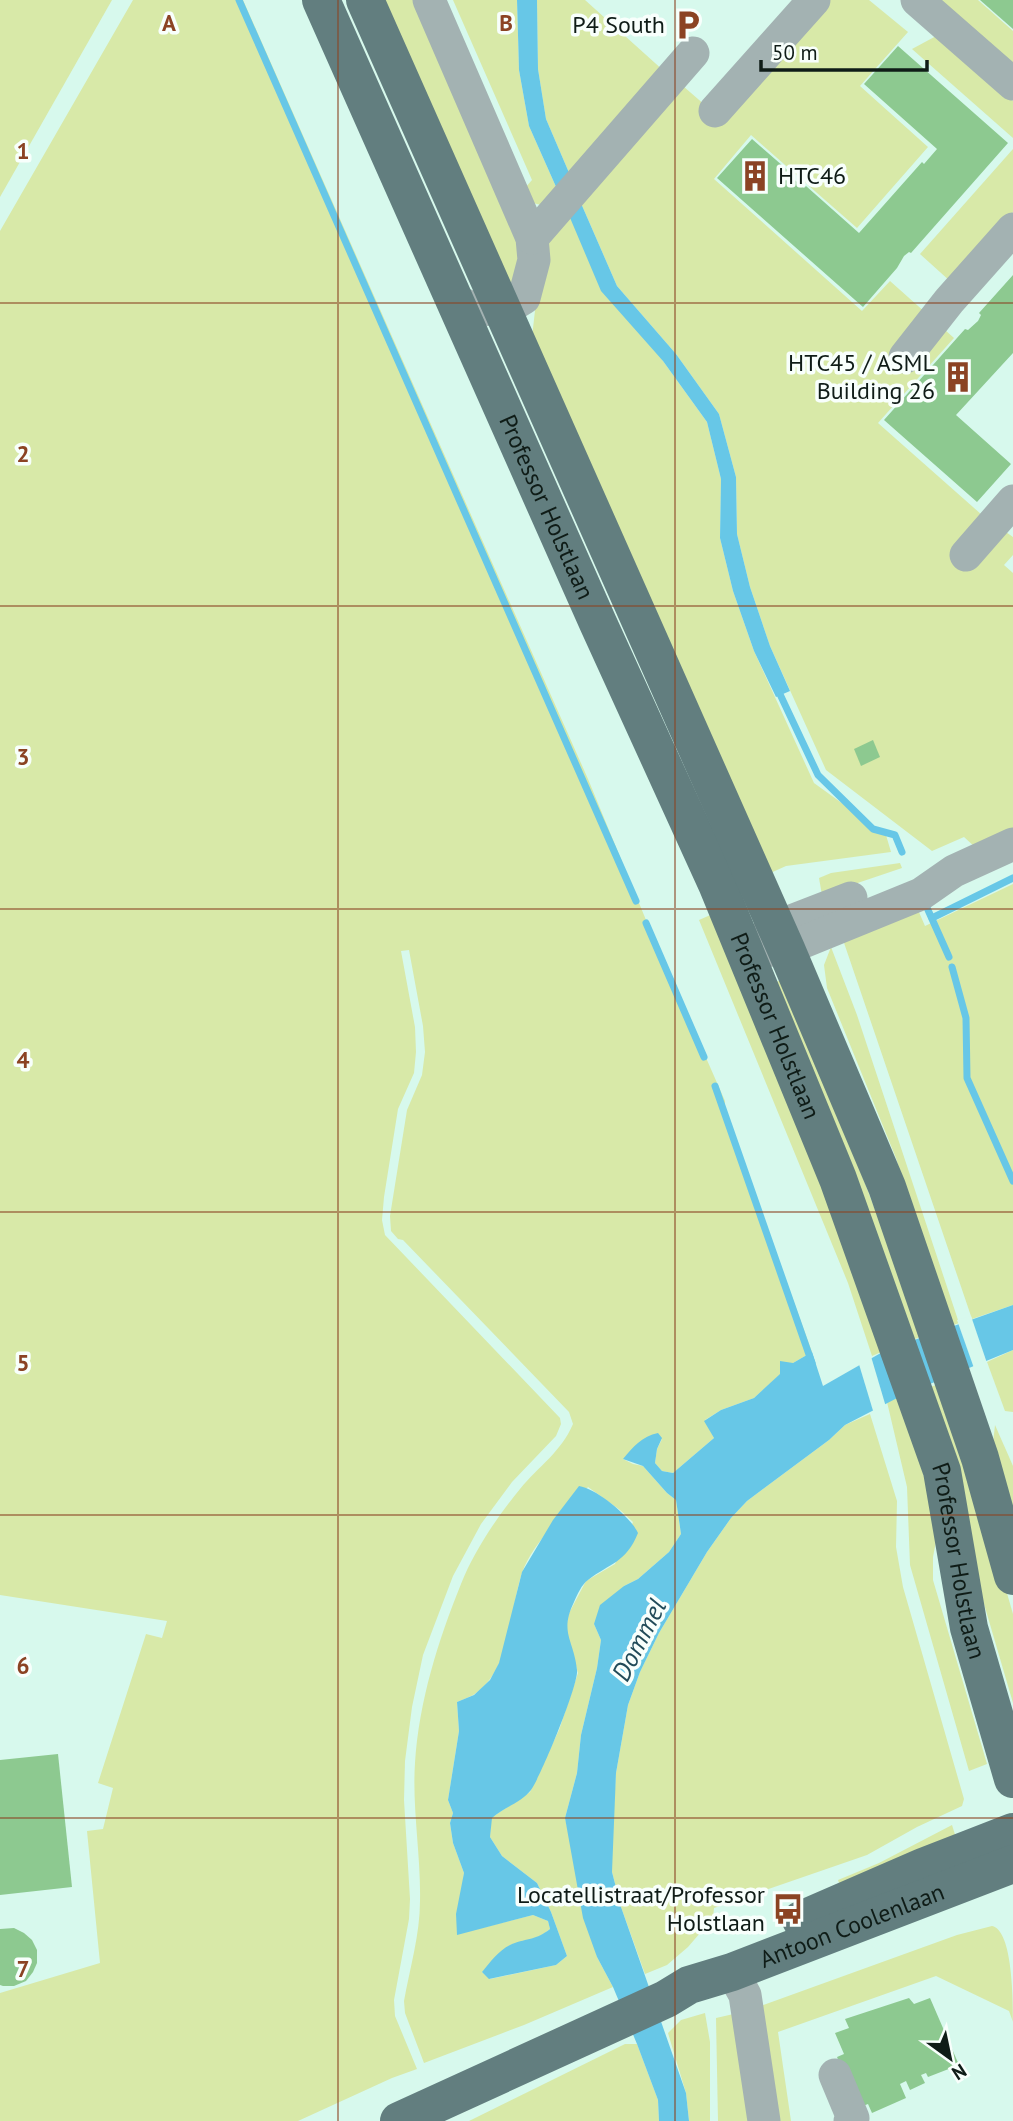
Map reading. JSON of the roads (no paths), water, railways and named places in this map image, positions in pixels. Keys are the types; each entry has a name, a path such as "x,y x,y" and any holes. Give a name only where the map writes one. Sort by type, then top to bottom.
{"main road":[{"name":"Professor Holstlaan","path":"321,0 691,824 838,1179 942,1471 969,1628 1013,1779"},
{"name":"Professor Holstlaan","path":"365,0 781,938 887,1187 980,1458 1013,1576"},
{"name":"Antoon Coolenlaan","path":"678,1992 719,1956 923,1867 1013,1832"},
{"name":"Antoon Coolenlaan","path":"400,2121 678,1992 1013,1864"}],"street":[{"path":"429,0 533,238 534,260 524,298 503,312 470,307 454,300"},
{"path":"715,111 814,0"},
{"path":"918,0 1013,84"},
{"path":"533,238 693,53"},
{"path":"905,357 949,301 1013,229"},
{"path":"966,555 1013,501"},
{"path":"745,952 921,894 954,871 1013,844"},
{"path":"732,1972 745,1995 764,2121"},
{"path":"835,2075 853,2118 850,2121"}],"water":[{"path":"517,0 537,0 538,69 546,119 570,175 557,189 529,126 519,70"},
{"path":"580,201 617,286 676,354 719,414 736,477 737,534 750,587 770,646 790,691 776,697 754,651 733,591 720,538 721,479 707,422 663,361 601,291 568,213"},
{"name":"Dommel","path":"1013,1305 1013,1350 903,1395 845,1425 747,1501 707,1552 659,1633 640,1672 628,1705 616,1773 612,1872 621,1907 686,2093 689,2121 659,2121 658,2100 583,1918 565,1818 577,1773 581,1735 597,1668 601,1640 594,1624 600,1605 624,1586 638,1579 669,1552 681,1534 676,1500 643,1466 623,1459 643,1439 658,1433 662,1438 655,1463 662,1471 673,1473 714,1438 704,1421 721,1410 754,1398 780,1374 780,1361 793,1363 812,1352 823,1386 886,1350"},
{"path":"579,1486 595,1492 612,1504 638,1533 623,1557 586,1582 577,1596 570,1613 568,1629 577,1670 566,1710 531,1790 492,1818 490,1837 502,1856 537,1883 567,1956 556,1965 489,1979 482,1972 503,1949 550,1929 548,1921 533,1915 457,1935 456,1914 464,1873 453,1843 450,1823 453,1813 448,1800 459,1731 457,1702 474,1695 490,1680 499,1663 522,1572 553,1520"}],"waterway":[{"path":"239,0 636,901"},
{"path":"778,690 818,775 873,829 895,835 902,852"},
{"path":"932,918 1013,878"},
{"path":"924,901 949,957"},
{"path":"646,923 704,1057"},
{"path":"952,967 966,1018 967,1078 1013,1181"},
{"path":"715,1086 812,1363"}],"place":[{"name":"P4 South","path":"688,25"},
{"name":"HTC46","path":"755,176"},
{"name":"HTC45 / ASML Building 26","path":"958,377"},
{"name":"Locatellistraat/Professor Holstlaan","path":"788,1909"}]}
